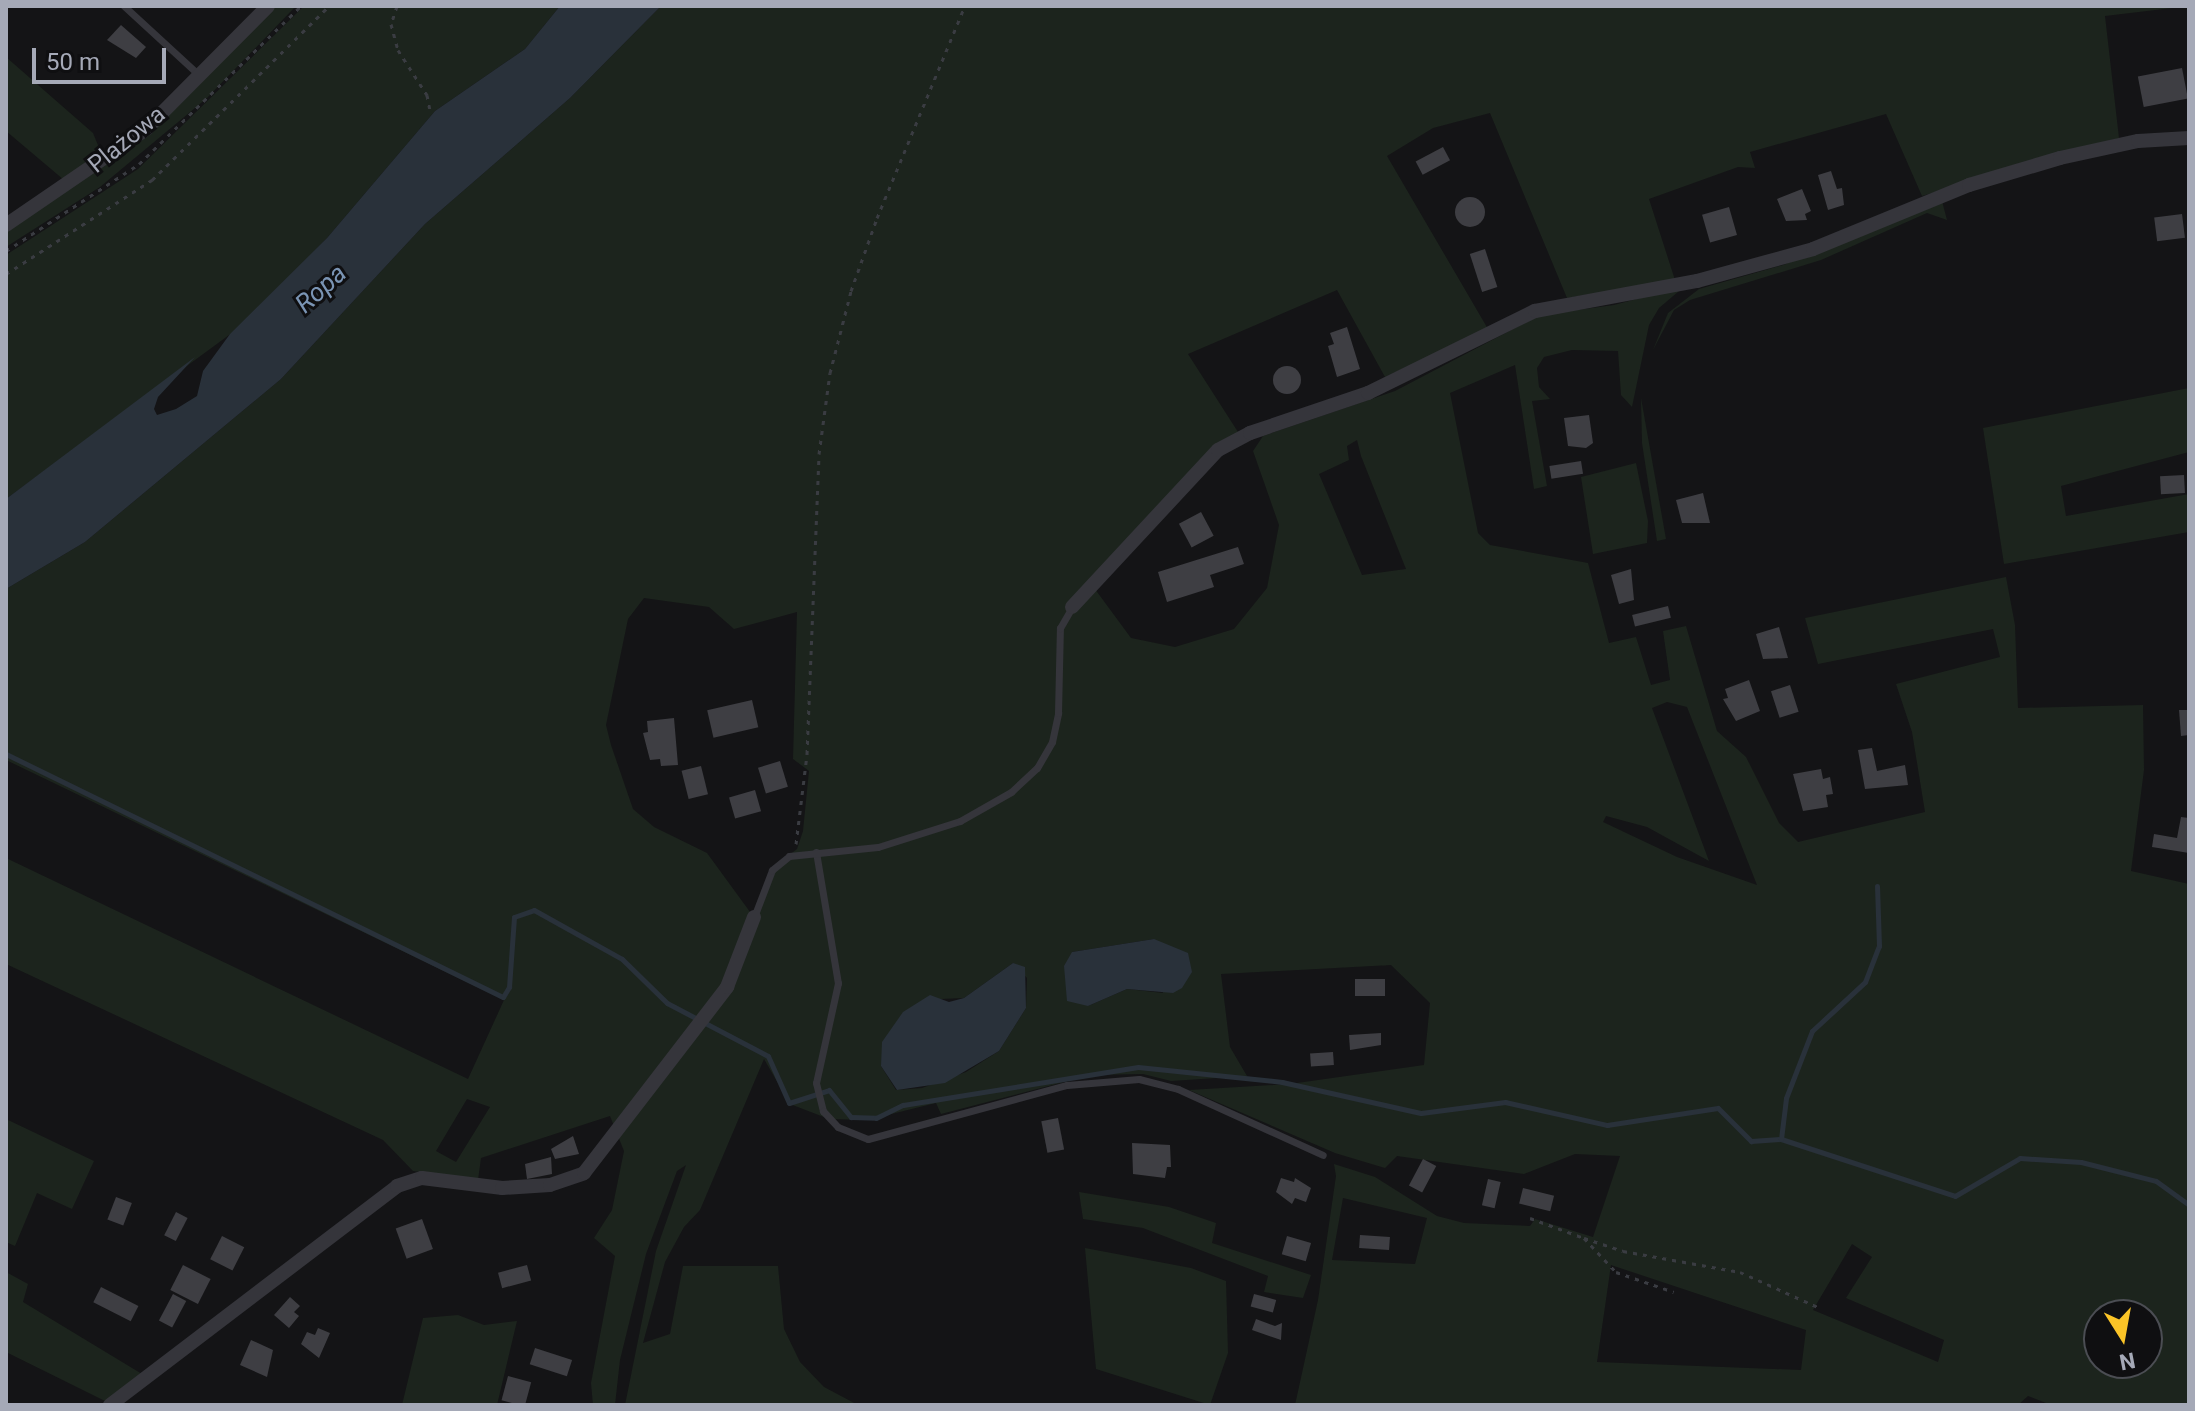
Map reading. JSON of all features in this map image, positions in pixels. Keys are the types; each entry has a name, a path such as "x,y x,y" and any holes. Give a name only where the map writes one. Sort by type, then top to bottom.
{"street":[{"name":"Plażowa","path":"6,225 146,129 268,6"},
{"path":"1072,607 1218,450 1250,433 1368,393 1535,311 1697,281 1813,249 1969,185 2060,158 2138,141 2189,138"},
{"path":"110,1405 397,1186 422,1178 502,1188 550,1185 584,1173 732,977 754,917"}],"lane":[{"path":"124,6 200,76"},
{"path":"754,917 772,870 795,854 878,847 960,821 1011,792 1037,768 1052,742 1060,628 1072,607"},
{"path":"816,852 838,983 816,1083 823,1111 838,1127 868,1139 1067,1085 1139,1079 1178,1089 1323,1155"}],"path":[{"path":"6,274 152,180 329,6"},
{"path":"397,6 391,24 398,50 427,95 430,110"},
{"path":"795,854 807,754 819,454 830,373 851,291 877,218 965,6"},
{"path":"1530,1218 1623,1251 1740,1272 1818,1307"},
{"path":"1584,1238 1607,1267 1674,1292"}],"shaded area":[{"path":"275,6 296,6 207,98 100,187 6,247 6,230 213,67"},
{"path":"304,6 560,6 525,49 435,111 327,238 244,324 6,499 6,255 138,169"},
{"path":"661,6 2189,6 2105,16 2119,138 1922,196 1886,114 1750,152 1755,168 1738,167 1649,199 1675,280 1567,298 1490,113 1433,128 1387,156 1488,329 1385,377 1337,290 1188,354 1238,432 1211,449 1092,585 1131,638 1175,647 1234,629 1267,588 1279,525 1253,451 1263,436 1395,391 1540,315 1614,305 1685,286 1659,308 1649,325 1632,407 1621,395 1618,351 1572,350 1544,357 1537,368 1539,387 1550,399 1532,401 1547,486 1534,489 1515,365 1450,393 1478,533 1490,545 1588,563 1609,643 1636,637 1651,685 1670,680 1663,631 1686,626 1717,731 1746,757 1779,823 1798,842 1925,812 1912,732 1896,684 2000,657 1993,629 1818,664 1805,618 2006,577 2015,625 2018,708 2143,705 2144,770 2131,871 2189,884 2189,1405 2051,1405 2028,1396 2018,1405 1295,1405 1318,1300 1336,1176 1334,1164 1375,1177 1437,1216 1464,1223 1530,1226 1535,1219 1593,1237 1620,1156 1575,1154 1524,1174 1397,1156 1385,1168 1335,1153 1189,1090 1290,1084 1424,1065 1430,1003 1391,965 1221,974 1230,1047 1247,1076 1171,1081 1143,1074 1091,1075 941,1114 936,1103 867,1120 829,1119 790,1104 764,1059 700,1210 684,1227 665,1262 643,1343 670,1334 683,1266 778,1266 784,1329 800,1362 824,1387 858,1405 625,1405 656,1251 686,1165 677,1171 646,1254 620,1360 615,1405 593,1405 591,1383 615,1256 594,1238 612,1210 624,1151 610,1116 481,1158 478,1180 413,1171 383,1140 6,964 6,858 468,1079 504,1000 6,760 6,589 85,542 281,379 425,224 570,98","holes":["1357,440 1406,569 1362,575 1319,474 1349,460 1347,446","644,598 709,607 734,629 797,612 793,759 809,771 803,831 797,849 776,865 753,916 707,853 654,827 633,809 606,725 628,619","1667,702 1687,707 1757,885 1677,857 1603,822 1606,816 1647,827 1709,861 1652,708","1154,939 1163,993 1127,989 1088,1006 1072,952","1013,963 1027,978 1026,1008 999,1051 966,1072 922,1088 896,1090 881,1066 941,999 964,998","467,1099 490,1107 456,1162 436,1151","1343,1198 1427,1218 1415,1264 1332,1260","1852,1244 1872,1257 1846,1298 1944,1340 1938,1362 1813,1310","1611,1265 1806,1330 1801,1370 1597,1362"]},
{"path":"6,57 93,133 102,155 64,180 6,131"},
{"path":"1942,201 1947,220 1927,213 1821,260 1690,300 1674,310 1653,350 1668,313 1699,289 1783,265"},
{"path":"2189,388 2189,452 2061,486 2066,516 2189,494 2189,532 2004,564 1983,428"},
{"path":"1641,398 1666,539 1657,541 1642,443"},
{"path":"1636,463 1648,521 1647,543 1593,554 1581,477"},
{"path":"6,1119 94,1161 72,1209 37,1193 15,1246 6,1242"},
{"path":"1079,1192 1169,1207 1216,1223 1212,1243 1311,1275 1303,1298 1264,1292 1268,1276 1143,1228 1083,1219"},
{"path":"1085,1248 1191,1268 1226,1281 1228,1353 1210,1405 1096,1369"},
{"path":"6,1272 28,1284 23,1302 142,1374 105,1401 6,1352"},
{"path":"458,1315 484,1325 517,1321 497,1405 402,1405 423,1318"}],"water":[{"name":"Ropa","path":"560,6 661,6 570,98 425,224 281,379 85,542 6,589 6,499 195,357 158,397 154,409 157,415 176,409 197,396 203,371 230,334 327,238 435,111 525,49"},
{"path":"1154,939 1188,953 1192,972 1182,988 1173,993 1127,989 1088,1006 1067,1001 1064,966 1072,952"},
{"path":"1013,963 1025,967 1026,1008 999,1051 945,1083 897,1090 881,1066 882,1042 903,1012 930,995 949,1002 964,998"}],"building":[{"path":"121,25 146,47 136,58 107,40"},
{"path":"2182,68 2188,98 2144,107 2138,77"},
{"path":"1443,147 1450,160 1423,175 1416,162"},
{"path":"1831,171 1837,189 1842,188 1844,205 1828,210 1818,175"},
{"path":"1802,189 1811,211 1805,214 1807,220 1786,221 1777,199"},
{"path":"1470,197 1481,201 1485,212 1481,223 1470,227 1459,223 1455,212 1459,201"},
{"path":"1729,207 1737,235 1710,243 1702,215"},
{"path":"2182,214 2185,238 2157,241 2154,217"},
{"path":"1485,249 1497,287 1482,292 1470,254"},
{"path":"1347,327 1360,369 1337,377 1328,346 1334,344 1330,333"},
{"path":"1287,366 1297,370 1301,380 1297,390 1287,394 1277,390 1273,380 1277,370"},
{"path":"1589,415 1593,443 1586,448 1568,446 1564,418"},
{"path":"1581,461 1583,474 1551,479 1549,466"},
{"path":"2184,475 2185,493 2161,494 2160,476"},
{"path":"1703,493 1710,523 1682,523 1676,500"},
{"path":"1201,512 1214,536 1192,548 1179,524"},
{"path":"1238,547 1244,564 1210,575 1214,587 1167,602 1158,572"},
{"path":"1631,569 1634,600 1619,604 1611,575"},
{"path":"1668,606 1671,618 1635,627 1632,615"},
{"path":"1779,627 1788,658 1763,659 1756,634"},
{"path":"1749,680 1760,711 1736,721 1723,699 1728,698 1725,689"},
{"path":"1790,685 1799,712 1780,718 1771,691"},
{"path":"752,700 758,727 713,738 707,710"},
{"path":"2179,710 2189,710 2189,735 2181,736"},
{"path":"674,718 678,765 661,766 660,759 650,760 643,733 648,732 647,721"},
{"path":"1872,748 1877,771 1905,765 1908,785 1865,789 1858,750"},
{"path":"780,761 788,787 766,794 758,768"},
{"path":"701,766 708,794 689,799 682,771"},
{"path":"1821,769 1823,779 1830,777 1833,794 1826,795 1828,807 1803,811 1793,774"},
{"path":"755,790 761,811 735,819 729,797"},
{"path":"2181,817 2189,818 2189,853 2152,847 2154,834 2177,838"},
{"path":"1355,979 1385,979 1385,996 1355,996"},
{"path":"1381,1033 1381,1045 1350,1050 1349,1035"},
{"path":"1333,1052 1334,1065 1311,1067 1310,1054"},
{"path":"1058,1118 1064,1149 1047,1153 1041,1121"},
{"path":"573,1136 579,1154 555,1159 551,1149"},
{"path":"1132,1143 1170,1145 1171,1167 1167,1167 1165,1178 1133,1174"},
{"path":"551,1157 552,1174 527,1179 525,1164"},
{"path":"1423,1159 1436,1166 1422,1193 1409,1185"},
{"path":"1281,1178 1294,1182 1295,1178 1311,1188 1306,1202 1295,1198 1292,1204 1276,1192"},
{"path":"1488,1179 1501,1182 1495,1208 1482,1205"},
{"path":"1523,1188 1554,1196 1550,1211 1519,1204"},
{"path":"116,1197 132,1203 123,1225 107,1219"},
{"path":"176,1212 188,1218 176,1241 164,1235"},
{"path":"422,1219 433,1249 407,1259 396,1229"},
{"path":"1360,1235 1390,1237 1389,1250 1359,1248"},
{"path":"222,1236 244,1247 232,1271 210,1259"},
{"path":"1287,1236 1311,1243 1306,1261 1282,1254"},
{"path":"183,1265 211,1279 198,1304 170,1290"},
{"path":"527,1265 531,1280 502,1288 498,1273"},
{"path":"101,1287 138,1306 131,1321 93,1302"},
{"path":"173,1294 186,1301 172,1328 159,1320"},
{"path":"1254,1294 1276,1300 1273,1313 1251,1307"},
{"path":"290,1297 300,1306 294,1312 299,1316 289,1328 274,1315"},
{"path":"1256,1319 1275,1326 1282,1323 1281,1340 1252,1330"},
{"path":"318,1328 330,1333 319,1358 301,1344 307,1332 315,1335"},
{"path":"251,1340 273,1350 267,1377 240,1365"},
{"path":"535,1348 572,1360 567,1376 530,1364"},
{"path":"508,1376 531,1382 525,1405 502,1400"}],"waterway":[{"path":"6,754 503,997 509,987 514,917 534,910 622,959 667,1003 768,1056 789,1103 829,1090 851,1117 876,1118 903,1105 1138,1067 1282,1082 1421,1113 1505,1102 1607,1125 1718,1108 1751,1141 1781,1139 1955,1196 2020,1158 2081,1162 2156,1181 2189,1205"},
{"path":"1781,1139 1786,1098 1812,1031 1865,982 1879,946 1877,886"}]}
